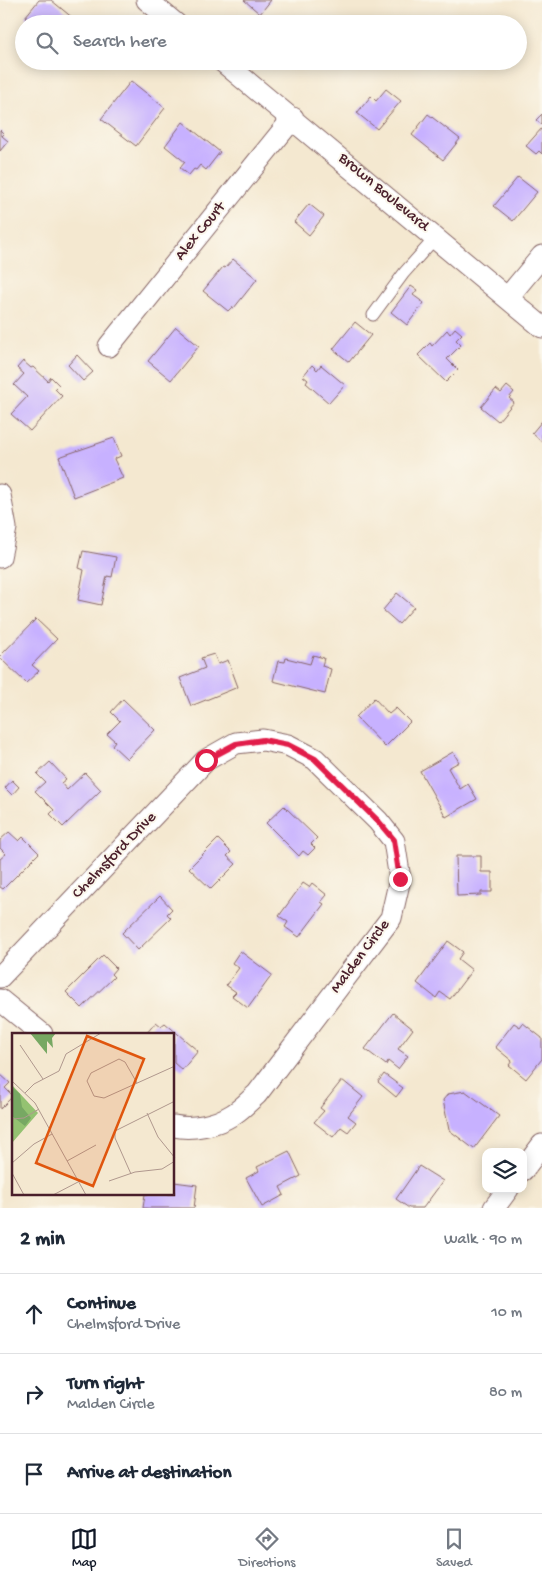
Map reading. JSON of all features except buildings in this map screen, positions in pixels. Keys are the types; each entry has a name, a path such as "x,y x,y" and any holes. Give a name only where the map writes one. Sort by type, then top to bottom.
{"street":[{"path":"147,0 165,15"},
{"name":"Brown Boulevard","path":"233,70 542,327"},
{"name":"Alex Court","path":"109,346 293,118"},
{"path":"508,297 542,256"},
{"path":"0,495 6,528 0,557"},
{"name":"Malden Circle","path":"175,1126 182,1128 207,1125 233,1115 257,1094 391,918 400,879 394,840 378,821 315,759 288,745 263,740 236,744"},
{"name":"Chelmsford Drive","path":"0,977 206,760 236,744"},
{"path":"0,1000 41,1033"},
{"path":"527,1165 542,1145"},
{"path":"494,1208 505,1193"}],"lane":[{"path":"373,315 404,273 436,238"}],"route":[{"path":"206,760 236,744 263,740 288,745 315,759 378,821 394,840 400,879"}]}
